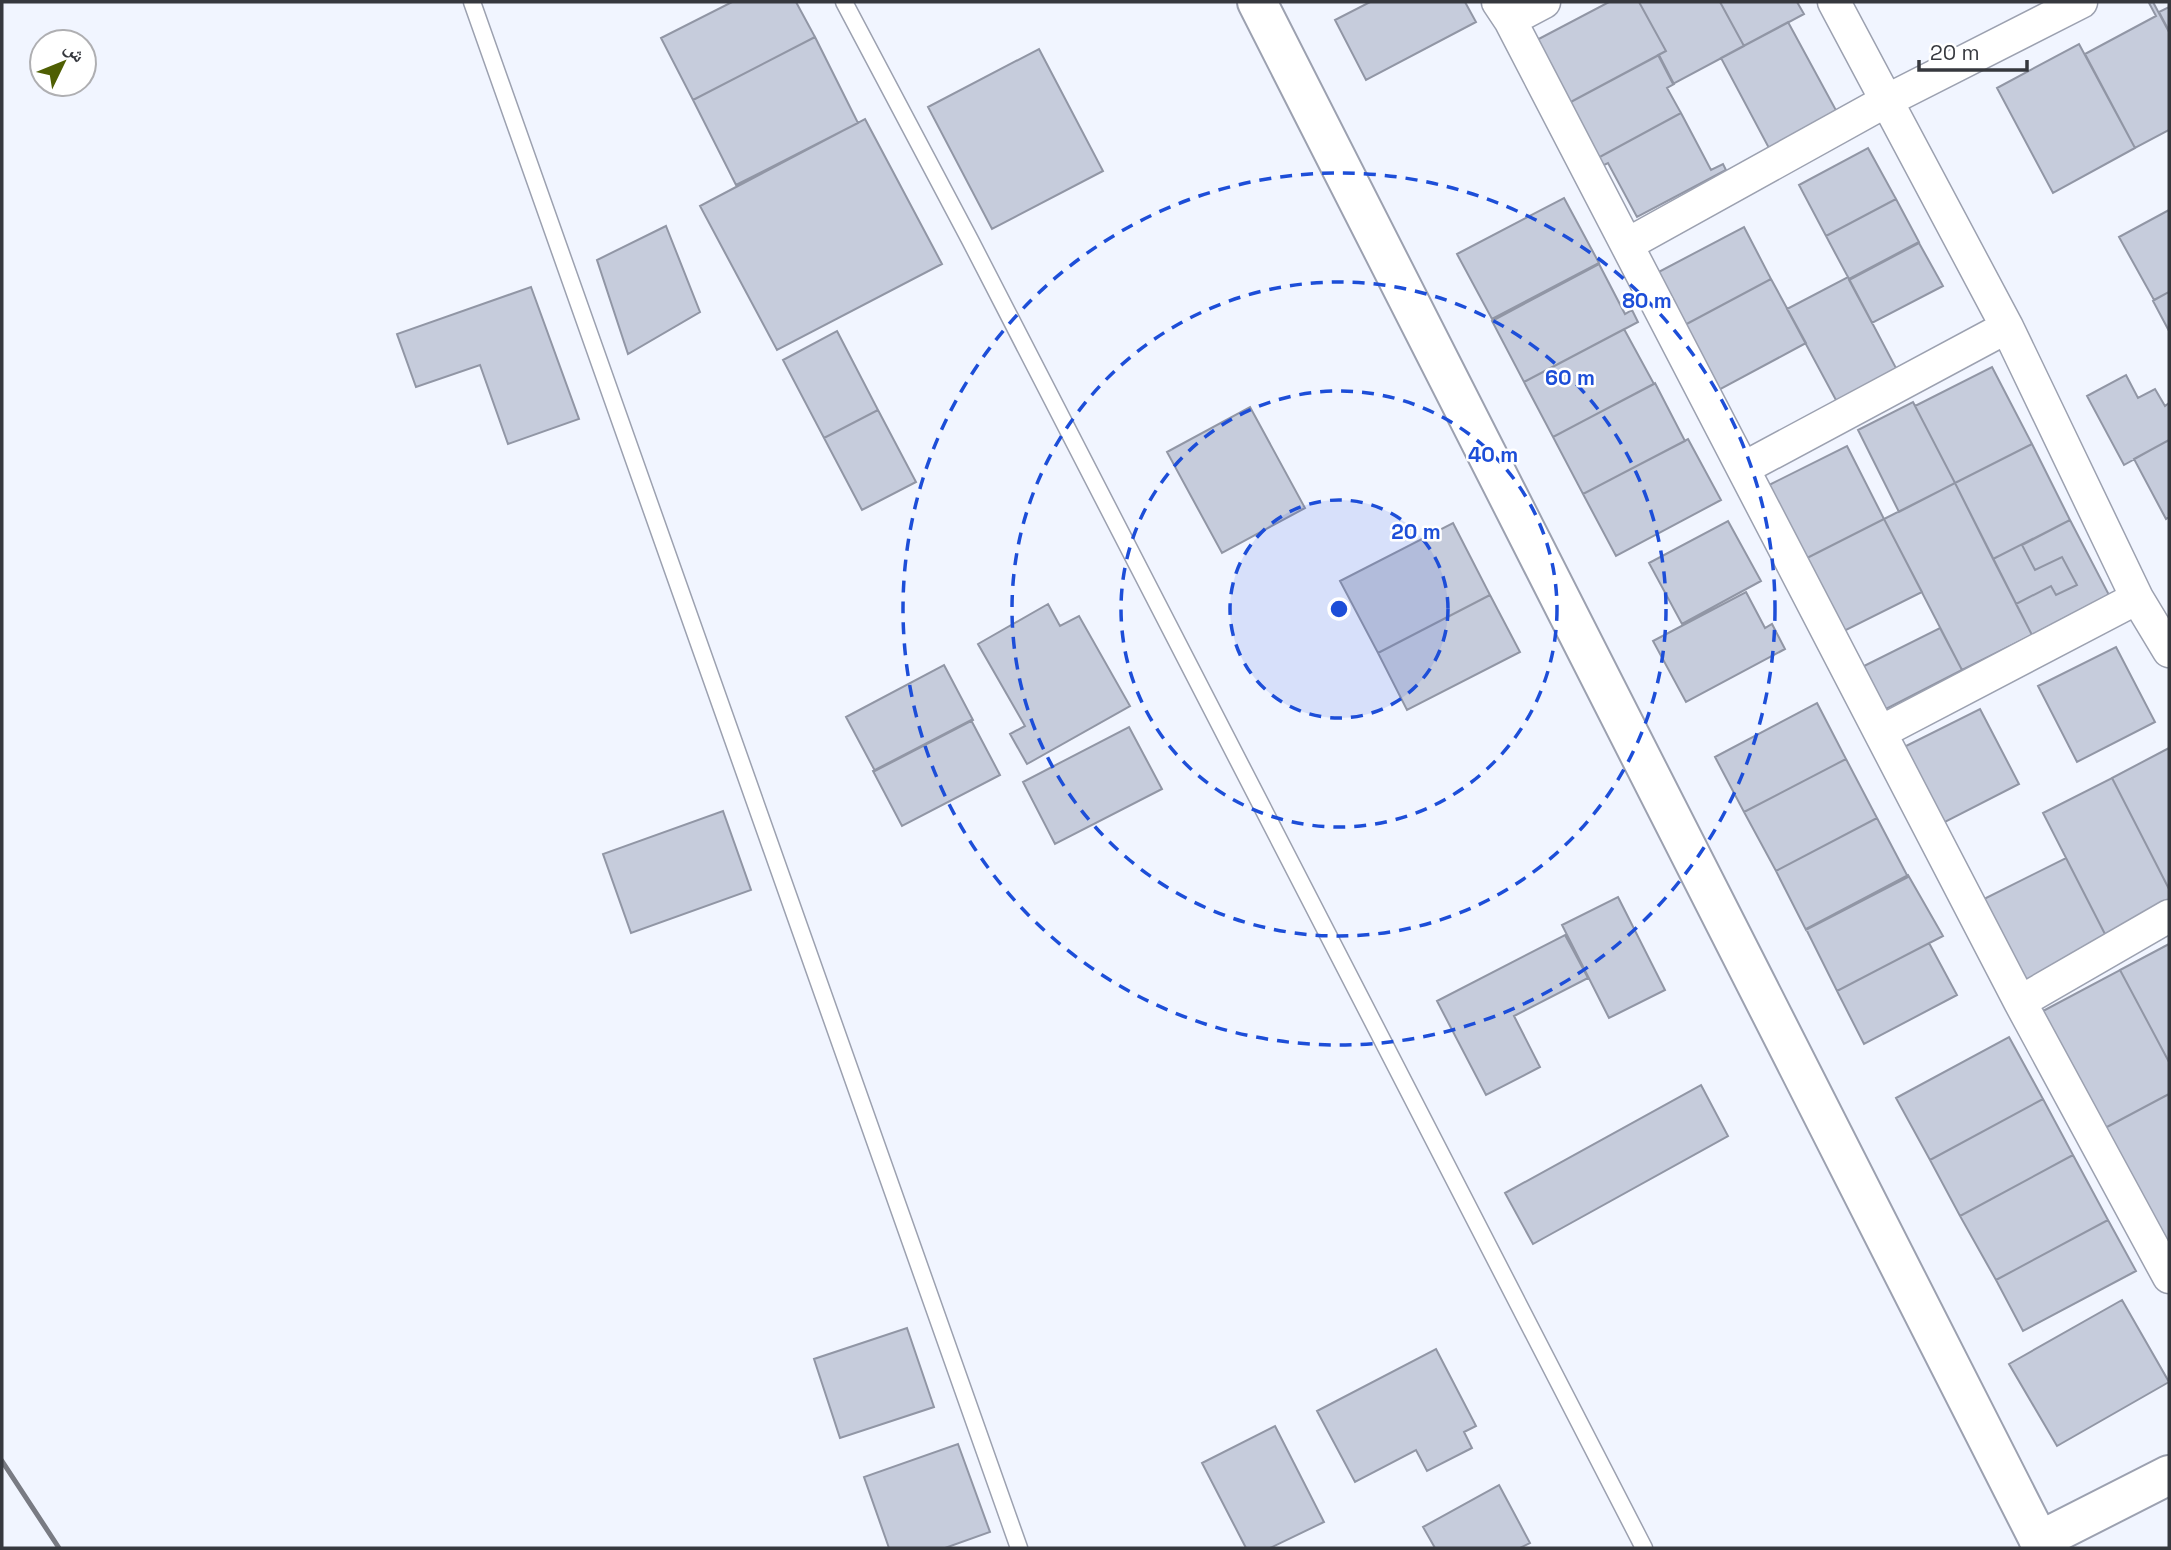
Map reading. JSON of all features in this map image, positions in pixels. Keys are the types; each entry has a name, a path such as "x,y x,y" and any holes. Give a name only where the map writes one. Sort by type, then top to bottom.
{"street":[{"path":"1257,2 2036,1546 2169,1475"},
{"path":"1544,2 1504,11 1628,244 2021,1002 2166,1263"},
{"path":"1834,2 2007,327 2153,611 2169,651"},
{"path":"1628,244 1886,102 2081,2"},
{"path":"1744,468 2007,327"},
{"path":"1881,732 2153,611"},
{"path":"2021,1002 2169,916"}],"lane":[{"path":"472,2 1019,1548"},
{"path":"844,2 989,277 1644,1548"}],"building":[{"path":"732,2 796,2 815,37 693,100 661,38"},
{"path":"1370,2 1465,2 1476,22 1366,80 1335,20"},
{"path":"1609,2 1639,2 1666,51 1567,104 1533,42"},
{"path":"1639,2 1720,2 1744,46 1673,84 1658,55 1666,51"},
{"path":"1720,2 1797,2 1804,14 1744,46"},
{"path":"2153,2 2169,32 2169,130 2135,148 2085,54 2156,16 2149,3"},
{"path":"2169,7 2169,31 2159,12"},
{"path":"1788,22 1838,114 1770,150 1721,58"},
{"path":"815,37 858,123 736,185 693,100"},
{"path":"2079,44 2135,148 2053,193 1997,88"},
{"path":"1039,49 1103,171 992,229 928,107"},
{"path":"1659,55 1674,84 1667,88 1681,113 1596,159 1567,104"},
{"path":"1681,113 1711,170 1723,164 1726,170 1637,217 1608,163 1600,167 1596,159"},
{"path":"865,119 942,264 777,350 700,206"},
{"path":"1868,148 1896,199 1826,236 1799,185"},
{"path":"1564,198 1599,263 1492,319 1457,254"},
{"path":"1896,199 1919,242 1849,279 1826,236"},
{"path":"2169,210 2169,292 2154,300 2119,237"},
{"path":"666,226 700,312 628,354 597,260"},
{"path":"1744,227 1771,279 1681,327 1653,275"},
{"path":"1919,243 1943,286 1872,323 1849,280"},
{"path":"1599,264 1625,314 1632,310 1638,322 1524,382 1492,321"},
{"path":"1848,277 1897,370 1837,402 1787,309"},
{"path":"1771,279 1806,343 1715,392 1681,327"},
{"path":"531,287 579,419 508,444 480,365 416,387 397,334"},
{"path":"2169,292 2169,331 2153,301"},
{"path":"1624,329 1654,384 1553,437 1524,382"},
{"path":"837,331 878,410 824,438 783,360"},
{"path":"1992,367 2032,444 1955,483 1915,406"},
{"path":"2126,375 2138,398 2155,389 2165,406 2169,403 2169,440 2124,465 2087,396"},
{"path":"1655,383 1685,441 1583,494 1553,437"},
{"path":"1913,402 1955,483 1899,512 1858,430"},
{"path":"1250,407 1305,508 1222,553 1167,452"},
{"path":"878,410 916,482 862,510 824,438"},
{"path":"1688,439 1721,500 1616,556 1583,494"},
{"path":"2169,440 2169,517 2166,519 2134,459"},
{"path":"2032,444 2070,520 1993,559 1955,483"},
{"path":"1847,446 1884,519 1807,558 1769,485"},
{"path":"1955,483 2032,635 1962,670 1884,519"},
{"path":"1884,519 1922,592 1844,631 1807,558"},
{"path":"2070,520 2109,595 2032,635 1993,559"},
{"path":"2070,520 2109,595 2032,635 2016,604 2051,586 2056,595 2077,585 2062,557 2035,570 2022,545"},
{"path":"1728,521 1761,581 1682,624 1649,563"},
{"path":"1453,523 1490,595 1378,653 1340,581"},
{"path":"1746,592 1765,628 1772,624 1785,649 1686,702 1653,641"},
{"path":"1490,595 1520,652 1407,710 1378,653"},
{"path":"1048,604 1060,626 1079,616 1130,706 1027,764 1010,734 1025,726 978,644"},
{"path":"1940,628 1962,670 1884,710 1862,667"},
{"path":"2116,647 2155,722 2077,762 2038,686"},
{"path":"944,665 973,720 875,771 846,717"},
{"path":"1817,703 1846,759 1744,812 1715,757"},
{"path":"1980,709 2019,784 1941,824 1902,748"},
{"path":"971,720 1000,775 902,826 873,771"},
{"path":"1129,727 1162,789 1055,844 1023,782"},
{"path":"2169,748 2169,889 2112,778"},
{"path":"1846,759 1877,818 1776,871 1744,812"},
{"path":"2112,778 2169,889 2169,909 2108,940 2043,813"},
{"path":"723,811 751,890 631,933 603,854"},
{"path":"1877,818 1908,877 1806,930 1776,871"},
{"path":"2066,858 2108,940 2022,984 1980,901"},
{"path":"1908,875 1943,936 1837,991 1806,929"},
{"path":"1618,897 1665,990 1609,1018 1562,925"},
{"path":"1565,935 1588,978 1514,1016 1540,1067 1486,1095 1437,1001"},
{"path":"1929,943 1957,995 1864,1044 1837,991"},
{"path":"2169,944 2169,1062 2120,970"},
{"path":"2120,970 2169,1062 2169,1094 2105,1128 2043,1011"},
{"path":"2009,1037 2043,1099 1930,1160 1896,1098"},
{"path":"1701,1085 1728,1136 1533,1244 1505,1193"},
{"path":"2169,1094 2169,1238 2166,1240 2105,1128"},
{"path":"2043,1099 2073,1155 1960,1216 1930,1160"},
{"path":"2073,1155 2108,1220 1996,1280 1960,1216"},
{"path":"2108,1220 2136,1271 2023,1331 1996,1280"},
{"path":"2122,1300 2169,1382 2057,1446 2009,1364"},
{"path":"907,1328 934,1407 840,1438 814,1359"},
{"path":"1436,1349 1476,1426 1464,1432 1472,1448 1427,1471 1416,1450 1355,1482 1317,1411"},
{"path":"1275,1426 1324,1522 1270,1548 1246,1548 1202,1463"},
{"path":"958,1444 990,1532 945,1548 889,1548 864,1477"},
{"path":"1499,1485 1530,1543 1520,1548 1435,1548 1423,1527"}],"railway":[{"path":"2,1461 59,1548"}]}
